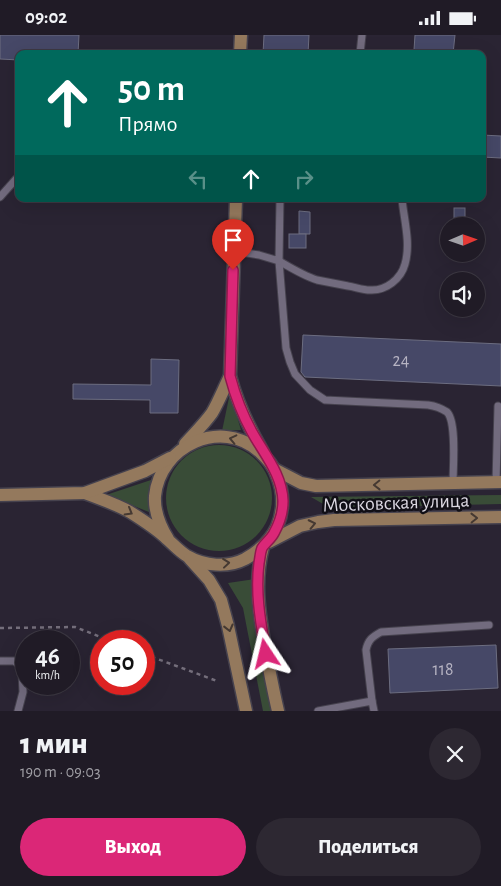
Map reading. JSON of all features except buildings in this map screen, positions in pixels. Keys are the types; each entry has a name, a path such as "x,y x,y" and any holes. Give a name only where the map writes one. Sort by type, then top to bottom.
{"main road":[{"path":"240,50 241,35"},
{"path":"188,557 205,563 223,565 240,561 257,553 274,533 280,518 283,502 281,486 271,464 251,431 234,393 230,376 236,202"},
{"path":"230,376 212,413 163,469 155,497 156,512 160,526 168,539 209,579 221,600 246,711"},
{"path":"0,495 85,493 145,471 192,443 208,438 224,437 240,440 255,448 271,464"},
{"name":"Московская улица","path":"271,464 301,483 316,486 498,482"},
{"path":"85,493 132,513 168,539"},
{"name":"Московская улица","path":"265,545 300,526 334,520 501,517"},
{"path":"265,545 258,573 260,619 278,711"}],"lane":[{"path":"360,50 362,35"},
{"path":"0,197 15,180"},
{"path":"280,202 279,261 286,348 295,373 310,390 325,400 428,405 439,407 448,413 452,420 453,483"},
{"path":"234,251 259,255 279,261 301,274 316,279 370,290 380,289 393,282 404,267 407,239 402,202"},
{"path":"498,406 498,482"},
{"path":"374,711 366,650 368,641 373,636 381,632 489,625"},
{"path":"0,661 14,661 20,665 23,692 18,711"},
{"path":"318,711 372,701"}],"path":[{"path":"0,627 75,627 90,633"},
{"path":"155,658 217,681"}],"green space":[{"path":"230,393 241,430 222,431"},
{"path":"219,445 239,449 256,461 268,478 272,498 268,518 256,535 239,547 219,551 199,547 182,535 170,518 166,498 170,478 182,461 199,449"},
{"path":"151,480 149,512 106,495"},
{"path":"501,495 501,504 330,508 311,497"},
{"path":"255,579 252,602 272,711 263,711 243,608 228,583"}],"route":[{"path":"233,270 230,376 234,393 251,431 276,471 281,486 283,502 280,518 274,533 263,547 258,573 260,619 266,654"}]}
